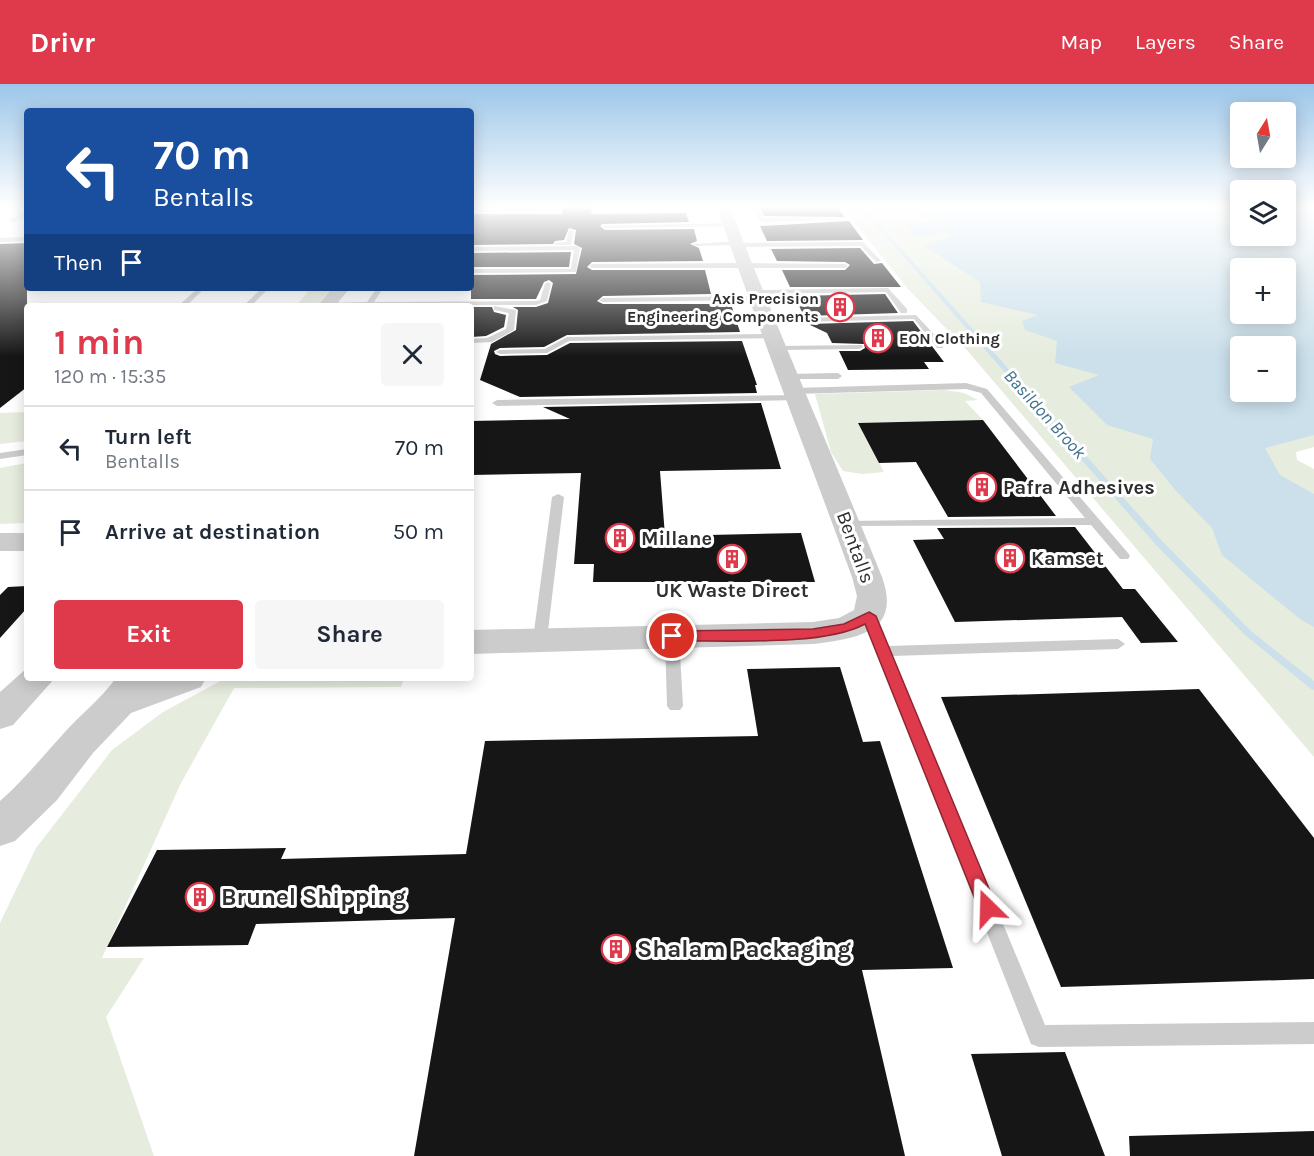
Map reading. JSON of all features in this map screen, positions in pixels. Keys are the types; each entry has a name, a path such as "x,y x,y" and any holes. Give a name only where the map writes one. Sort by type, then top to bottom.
{"street":[{"name":"Bentalls","path":"747,275 848,524 873,596 869,616"},
{"path":"328,303 338,291"},
{"path":"0,542 24,542"},
{"path":"474,642 813,633 847,628 869,616"},
{"path":"0,715 34,681"},
{"path":"1,825 42,788 79,742 126,690 172,681"}],"lane":[{"path":"474,271 574,271 576,257"},
{"path":"695,257 747,275 916,317 940,346"},
{"path":"724,257 747,275 859,347"},
{"path":"724,257 747,275 819,315"},
{"path":"501,352 548,351 567,339 747,275 814,257"},
{"path":"874,257 878,261"},
{"path":"603,300 747,275 843,264"},
{"path":"592,267 747,275 888,290 904,311"},
{"path":"635,273 747,275"},
{"path":"474,303 536,303 543,301 548,284"},
{"path":"185,303 199,291"},
{"path":"251,303 263,291"},
{"path":"474,308 504,309 513,312 510,330 489,340 474,341"},
{"path":"794,389 838,375"},
{"path":"497,403 794,389 966,386 984,391 1124,555"},
{"path":"0,454 24,450"},
{"path":"540,639 558,497"},
{"path":"848,524 1094,521"},
{"path":"869,616 1039,1036 1314,1033"},
{"path":"672,636 675,706"},
{"path":"885,651 1118,644"}],"shaded area":[{"path":"882,257 1314,257 1314,447 1296,452 1297,460 1314,469 1314,757 966,349 908,289"},
{"path":"308,291 328,291 318,303 298,303"},
{"path":"945,390 964,393 978,400 965,401 983,420 859,423 884,472 862,474 843,471 831,452 815,394"},
{"path":"24,412 24,441 0,444 0,413"},
{"path":"24,464 24,523 0,524 0,468"},
{"path":"220,681 403,681 401,687 234,688 180,785 102,958 144,958 106,1017 154,1156 0,1156 0,923 36,848 112,750 163,712"}],"water":[{"path":"941,257 1314,257 1314,435 1265,448 1280,475 1314,494 1314,627 1301,620 1222,555 1212,528 1177,492 1150,459 1153,439 1107,425 1069,387 1099,375 1055,363 1057,341 1025,330 1022,321 1038,315 981,302 980,282"}],"building":[{"path":"0,257 24,257 24,291 27,291 27,303 24,303 24,389 0,408"},
{"path":"474,257 570,257 569,267 474,267"},
{"path":"580,257 702,257 703,261 592,262 587,267 592,270 705,270 711,294 603,296 597,301 603,304 731,304 740,332 567,335 544,347 500,348 494,351 495,354 500,356 547,355 570,343 742,341 757,385 755,385 757,393 520,397 480,380 491,344 516,330 518,310 513,307 536,307 548,303 553,283 549,280 544,282 536,299 471,299 471,291 474,291 474,275 576,274"},
{"path":"775,257 868,257 874,264 882,263 901,287 790,287 782,270 845,270 850,265 845,262 777,261"},
{"name":"Axis Precision Engineering Components","path":"885,294 898,313 804,316 794,296"},
{"path":"474,307 492,307 494,312 506,315 504,327 486,336 474,337"},
{"path":"913,321 944,362 924,362 929,369 848,370 839,351 860,351 865,348 864,344 832,343 827,333 808,324"},
{"path":"761,403 781,469 660,471 665,536 801,533 815,582 593,582 594,564 574,564 581,473 474,475 474,421 570,419 543,407"},
{"name":"Pafra Adhesives","path":"983,420 1056,516 948,517 916,462 879,463 858,423"},
{"path":"1075,527 1123,589 1135,589 1178,642 1141,643 1122,617 955,622 913,540 944,539 937,528"},
{"path":"24,586 24,611 0,638 0,595 8,587"},
{"name":"Shalam Packaging","path":"840,667 863,742 880,741 953,968 862,970 905,1156 414,1156 455,918 256,924 248,945 107,947 157,850 286,848 281,859 466,854 485,741 758,736 747,669"},
{"path":"1199,689 1314,838 1314,979 1061,987 941,697"},
{"path":"1065,1052 1105,1156 1002,1156 971,1054"},
{"path":"1314,1131 1314,1156 1130,1156 1129,1136"}],"waterway":[{"name":"Basildon Brook","path":"906,257 1160,544 1248,633 1314,686"}],"place":[{"name":"Axis Precision Engineering Components","path":"840,307"},
{"name":"EON Clothing","path":"878,338"},
{"name":"Pafra Adhesives","path":"982,487"},
{"name":"Millane","path":"620,538"},
{"name":"Kamset","path":"1010,558"},
{"name":"UK Waste Direct","path":"732,559"},
{"name":"Brunel Shipping","path":"200,897"},
{"name":"Shalam Packaging","path":"616,949"}],"route":[{"path":"672,636 813,633 847,628 869,616 988,908"}]}
